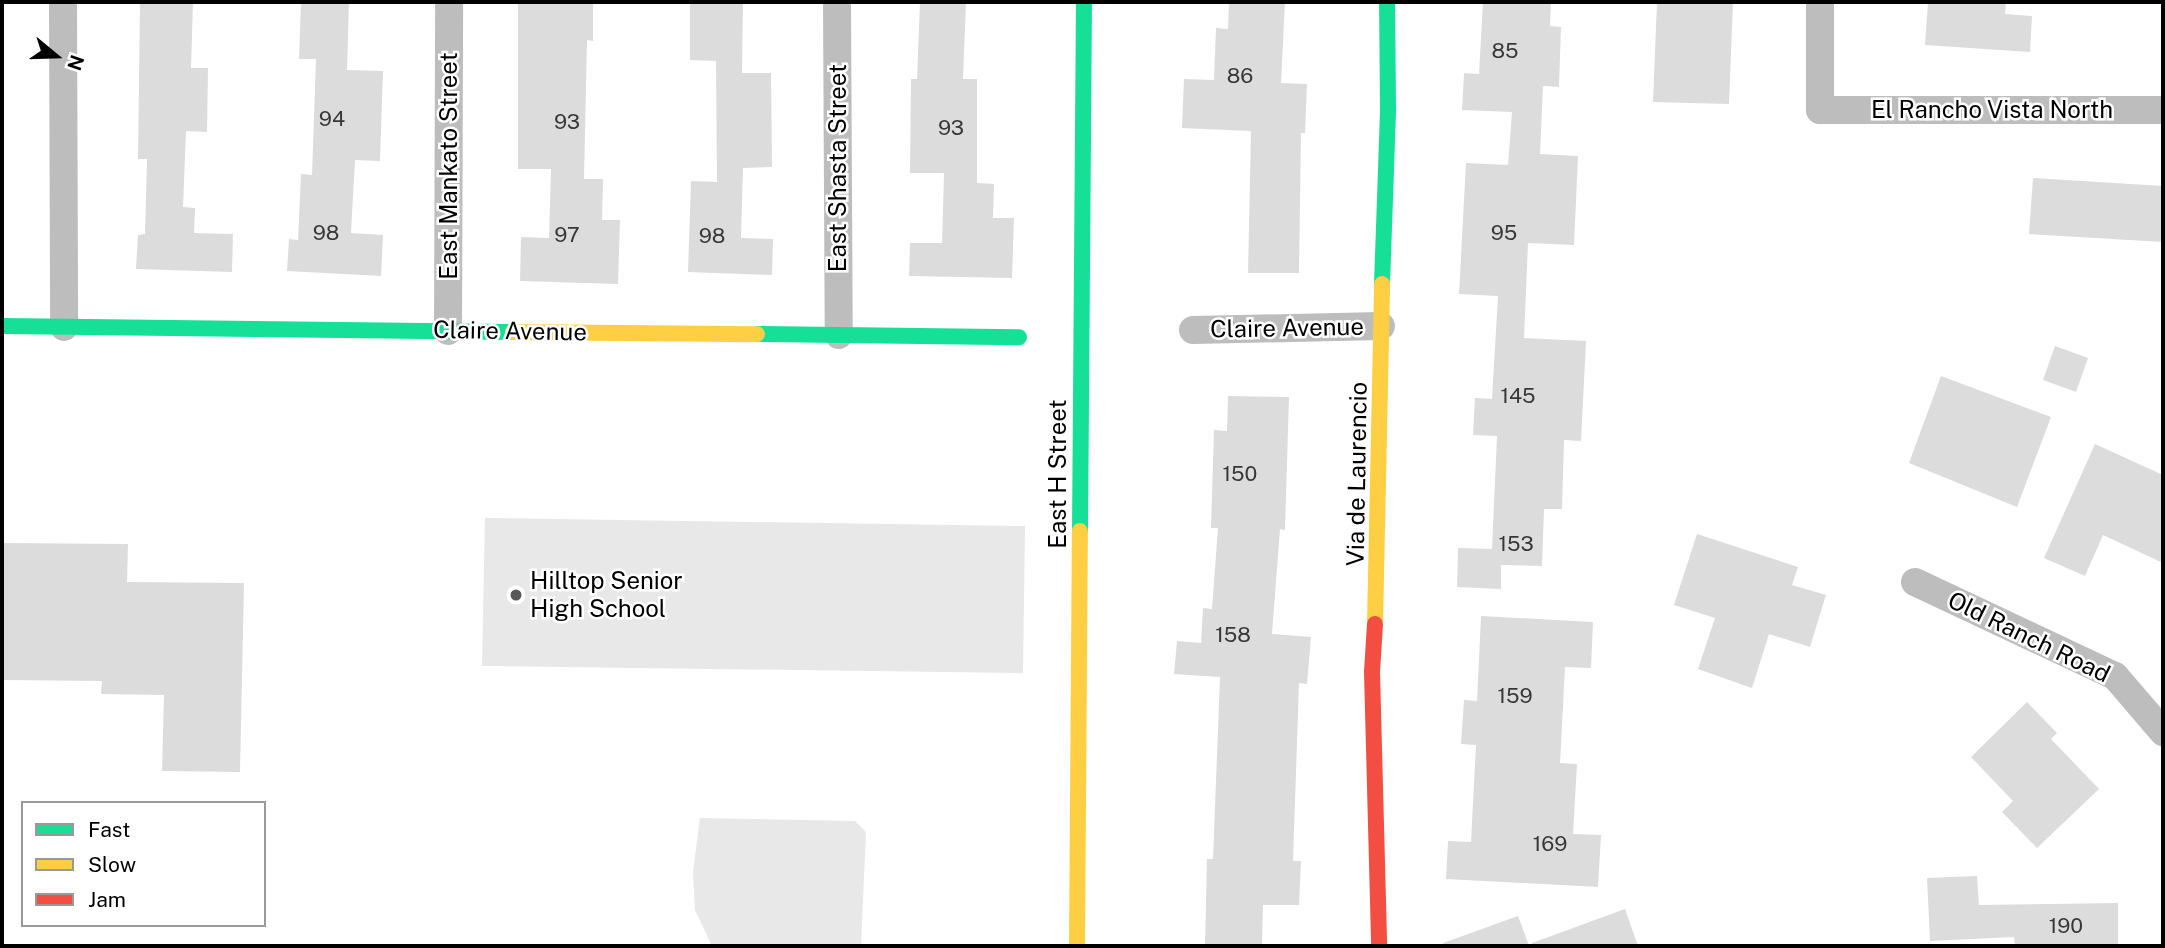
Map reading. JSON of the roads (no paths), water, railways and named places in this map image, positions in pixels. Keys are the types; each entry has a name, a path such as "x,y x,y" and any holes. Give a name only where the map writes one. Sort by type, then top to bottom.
{"street":[{"path":"62,2 64,327"},
{"name":"East Mankato Street","path":"448,331 449,2"},
{"name":"East Shasta Street","path":"837,2 839,335"},
{"name":"East H Street","path":"1077,946 1084,2"},
{"name":"Via de Laurencio","path":"1379,946 1372,671 1378,574 1381,326 1388,108 1387,2"},
{"name":"El Rancho Vista North","path":"1820,2 1820,110 2163,110"},
{"name":"Claire Avenue","path":"1193,330 1381,326"},
{"name":"Claire Avenue","path":"2,327 1019,337"},
{"name":"Old Ranch Road","path":"1915,582 2115,676 2163,732"}],"place":[{"name":"Hilltop Senior High School","path":"516,595"}]}
